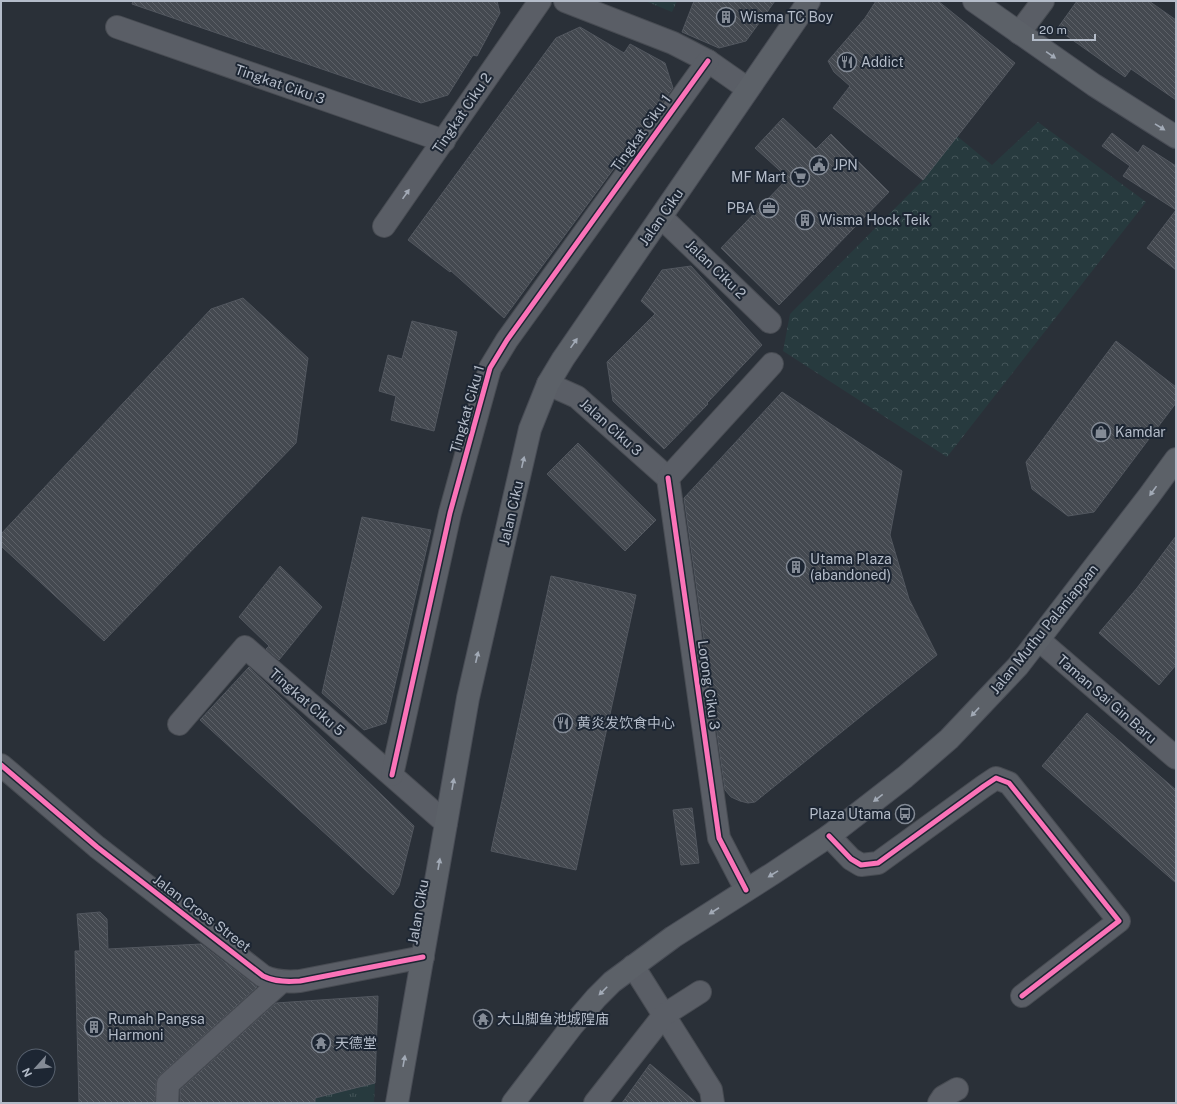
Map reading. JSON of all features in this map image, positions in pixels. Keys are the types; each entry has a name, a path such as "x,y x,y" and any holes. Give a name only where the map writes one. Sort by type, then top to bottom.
{"main road":[{"name":"Jalan Ciku","path":"398,1102 468,698 530,429 548,384 563,359 810,1"},
{"path":"974,1 1094,85 1176,136"},
{"name":"Jalan Muthu Palaniappan","path":"513,1103 572,1026 612,982 673,937 801,856 829,836 905,777 949,739 1018,666 1176,459"}],"street":[{"name":"Tingkat Ciku 2","path":"384,226 540,1"},
{"path":"564,1 673,43 708,61 748,89"},
{"path":"1019,33 1043,1"},
{"name":"Tingkat Ciku 3","path":"117,27 444,141"},
{"name":"Tingkat Ciku 1","path":"392,775 450,513 490,368 507,340 708,61"},
{"name":"Jalan Ciku 2","path":"661,217 770,322"},
{"path":"668,478 772,364"},
{"name":"Jalan Ciku 3","path":"548,384 577,397 668,478"},
{"name":"Lorong Ciku 3","path":"668,478 719,838 746,890"},
{"name":"Taman Sai Gin Baru","path":"1039,640 1176,758"},
{"name":"Tingkat Ciku 5","path":"179,724 245,647 446,822"},
{"name":"Jalan Cross Street","path":"1,765 97,847 263,976 271,980 289,982 315,979 423,957"},
{"path":"829,836 850,859 861,865 878,863 996,778 1008,783 1119,921 1022,996"},
{"path":"633,966 711,1090 713,1103"},
{"path":"167,1103 168,1084 281,982"},
{"path":"595,1103 664,1015 700,992"},
{"path":"938,1103 943,1097 957,1090"}],"green space":[{"path":"645,1 677,1 672,12"},
{"path":"1038,122 1146,202 947,457 783,351 790,314 923,180 957,136 992,165"},
{"path":"375,1083 374,1103 315,1103 315,1098"}],"building":[{"path":"133,1 497,1 500,13 477,56 473,55 448,95 421,103 132,4"},
{"name":"Wisma TC Boy","path":"694,1 775,1 746,41 719,48 682,32"},
{"path":"876,1 938,1 1015,63 923,180 833,108 850,86 834,72 828,61 865,18"},
{"path":"1077,1 1149,1 1176,20 1176,100 1131,69 1125,77 1057,29"},
{"path":"580,27 624,53 630,44 665,63 673,88 504,318 451,271 450,272 408,240 556,38"},
{"name":"Wisma Hock Teik","path":"783,118 816,149 831,134 889,192 779,305 721,248 788,178 755,148"},
{"path":"1112,133 1138,153 1143,145 1176,166 1176,210 1123,176 1130,166 1102,146"},
{"path":"1176,210 1176,270 1147,248"},
{"path":"691,266 762,345 664,449 613,401 607,362 655,314 641,301 662,270"},
{"path":"243,298 308,358 296,443 104,641 1,546 1,534 211,309"},
{"path":"412,321 457,332 434,431 391,420 396,396 379,391 388,355 402,359"},
{"name":"Kamdar","path":"1116,341 1176,387 1176,403 1094,512 1068,516 1032,489 1026,462"},
{"name":"Utama Plaza (abandoned)","path":"782,392 902,471 890,535 909,599 937,655 755,802 748,803 731,797 725,790 684,498"},
{"path":"578,443 656,520 625,551 547,474"},
{"path":"362,517 431,530 386,723 364,730 322,693"},
{"path":"1176,536 1176,665 1159,685 1099,633 1137,588"},
{"path":"280,566 322,607 279,660 266,649 269,646 239,617"},
{"name":"黄炎发饮食中心","path":"551,576 636,595 576,870 491,851"},
{"path":"249,667 414,826 399,886 393,895 200,720"},
{"path":"1087,713 1176,790 1176,883 1042,766"},
{"path":"692,808 699,863 681,865 673,810"},
{"path":"100,912 107,919 108,949 201,944 257,987 160,1075 156,1083 155,1103 79,1103 75,951 80,951 77,914"},
{"name":"天德堂","path":"378,996 375,1083 315,1098 315,1103 180,1103 180,1090 276,1003"},
{"path":"650,1064 697,1103 622,1103"}],"cycle path":[{"path":"392,775 450,513 490,368 507,340 708,61"},
{"path":"668,478 719,838 746,890"},
{"path":"1,765 97,847 263,976 281,981 300,981 423,957"},
{"path":"829,836 851,859 861,865 878,863 996,778 1009,783 1119,921 1022,996"}],"place":[{"name":"Wisma TC Boy","path":"726,17"},
{"name":"Addict","path":"847,62"},
{"name":"JPN","path":"819,165"},
{"name":"MF Mart","path":"800,177"},
{"name":"PBA","path":"769,208"},
{"name":"Wisma Hock Teik","path":"805,220"},
{"name":"Kamdar","path":"1101,432"},
{"name":"Utama Plaza (abandoned)","path":"796,567"},
{"name":"黄炎发饮食中心","path":"563,723"},
{"name":"Plaza Utama","path":"905,814"},
{"name":"大山脚鱼池城隍庙","path":"483,1019"},
{"name":"Rumah Pangsa Harmoni","path":"94,1027"},
{"name":"天德堂","path":"321,1043"}]}
